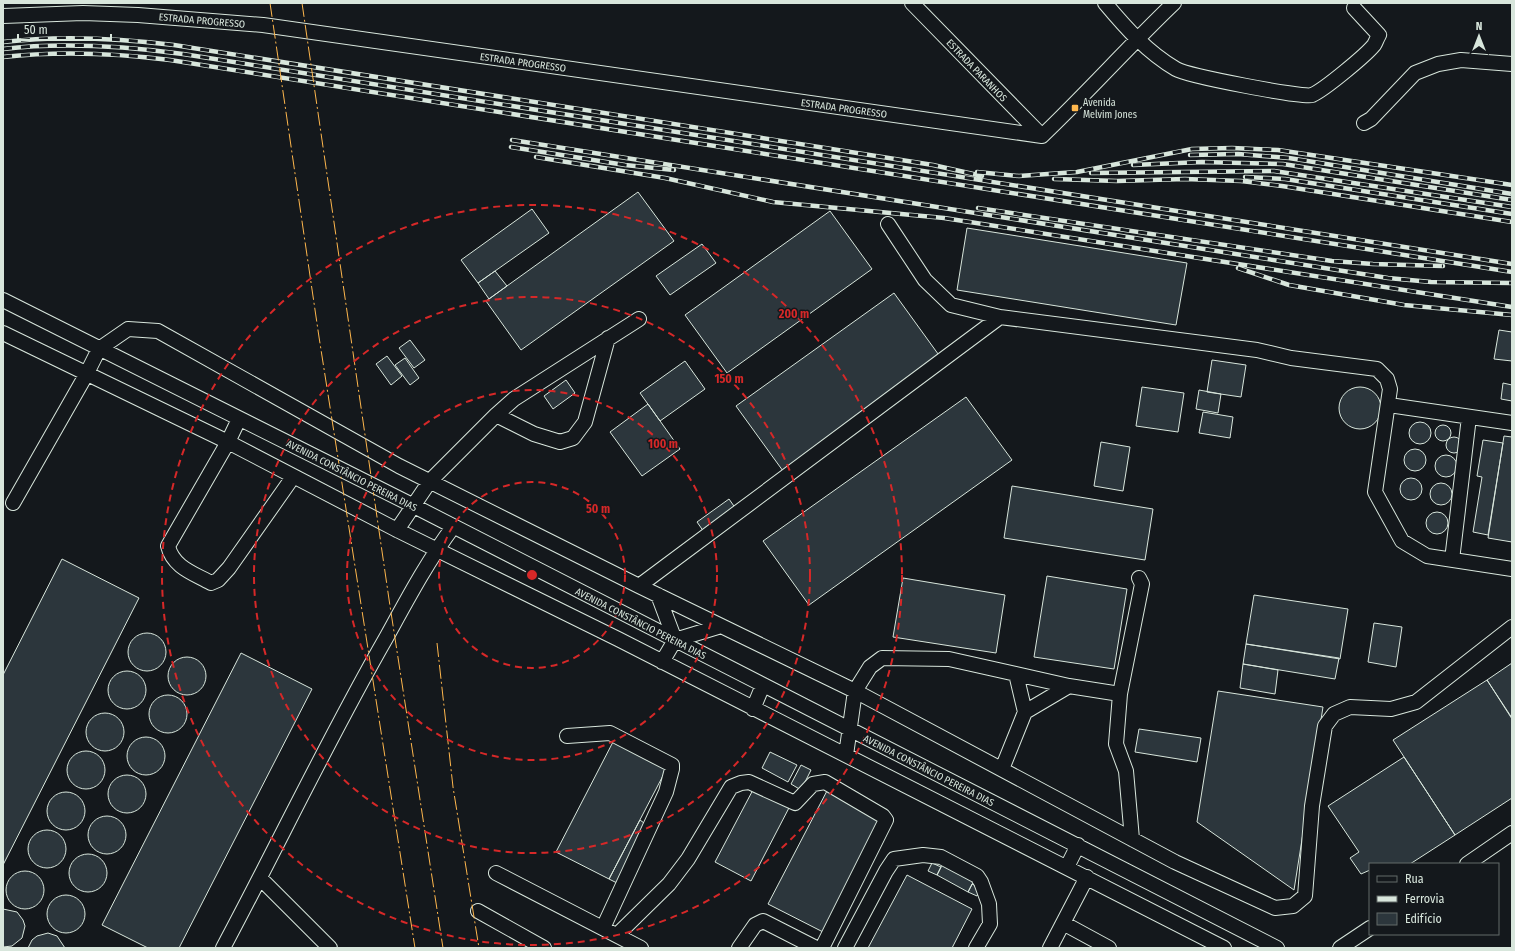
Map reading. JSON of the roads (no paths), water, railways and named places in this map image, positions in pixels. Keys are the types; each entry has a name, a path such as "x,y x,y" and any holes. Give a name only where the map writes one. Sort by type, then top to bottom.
{"street":[{"name":"ESTRADA PARANHOS","path":"912,3 1042,136"},
{"path":"1105,3 1136,40 1176,69 1195,76 1311,96 1327,87 1374,46 1379,35 1354,8"},
{"path":"1042,136 1082,98 1136,40 1174,3"},
{"name":"ESTRADA PROGRESSO","path":"3,16 82,13 138,15 264,25 1042,136"},
{"path":"1364,123 1371,119 1415,72 1438,64 1461,60 1512,64"},
{"path":"888,224 925,280 951,305 1000,317 1242,348 1291,358 1377,369 1387,379 1390,389 1389,405 1375,492 1402,542 1428,556 1512,568"},
{"name":"AVENIDA CONSTÂNCIO PEREIRA DIAS","path":"3,300 412,505 1277,948"},
{"path":"639,586 1000,317"},
{"path":"397,530 412,505 430,481 514,399 639,319"},
{"path":"13,502 86,375 99,349 128,329 158,331 430,481 639,586 855,691 1175,862 1275,908 1292,906 1305,896 1312,806 1325,726 1334,714 1350,707 1391,709 1416,702 1512,627"},
{"path":"3,333 86,375 228,442 436,550 662,662 1224,948"},
{"path":"496,415 534,434 560,442 573,438 585,422 608,338"},
{"path":"1389,405 1512,423"},
{"path":"1452,560 1469,417"},
{"path":"239,419 228,442 168,546 170,556 176,563 211,583 218,580 229,568 293,477"},
{"path":"222,948 260,878 353,695 436,550 453,527"},
{"path":"1132,838 1126,771 1116,744 1120,694 1142,584 1139,578"},
{"path":"658,595 675,640"},
{"path":"662,662 675,640 721,626"},
{"path":"846,755 855,691 870,667 882,658 949,659 1069,686 1120,694"},
{"path":"1002,769 1025,712 1016,674"},
{"path":"753,709 763,685"},
{"path":"1025,712 1069,686"},
{"path":"567,736 610,733 672,765 666,792 603,928"},
{"path":"616,935 669,884 688,859 731,788 741,782 749,782 795,803 813,784 825,782 883,816 886,820 822,948"},
{"path":"1468,863 1512,833"},
{"path":"1067,867 1078,845"},
{"path":"845,948 886,871 894,859 923,855 941,857 977,876 981,882 989,904 990,924 976,948"},
{"path":"496,873 640,948"},
{"path":"1050,948 1087,877"},
{"path":"260,878 330,948"},
{"path":"478,911 544,948"},
{"path":"739,948 755,925 763,921 816,948"},
{"path":"1063,923 1110,948"},
{"path":"1340,948 1369,929"}],"railway":[{"path":"3,42 89,38 174,45 933,165 982,176"},
{"path":"3,49 71,45 116,47 183,54 1512,264"},
{"path":"3,57 66,53 170,60 1512,272"},
{"path":"512,140 1388,278 1431,282 1512,283"},
{"path":"511,147 625,165 674,170"},
{"path":"977,172 1019,176 1077,172 1192,149 1232,148 1278,150 1512,185"},
{"path":"1190,155 1238,154 1289,158 1512,194"},
{"path":"536,157 665,178 773,202 944,218 1512,307"},
{"path":"1133,165 1202,162 1283,164 1512,200"},
{"path":"1091,173 1274,171 1512,207"},
{"path":"1245,177 1285,179 1512,214"},
{"path":"1054,179 1117,181 1185,179 1241,181 1512,222"},
{"path":"978,208 1332,261 1443,266"},
{"path":"1238,268 1289,285 1404,305 1512,315"}],"place":[{"name":"Avenida Melvim Jones","path":"1075,108"}]}
